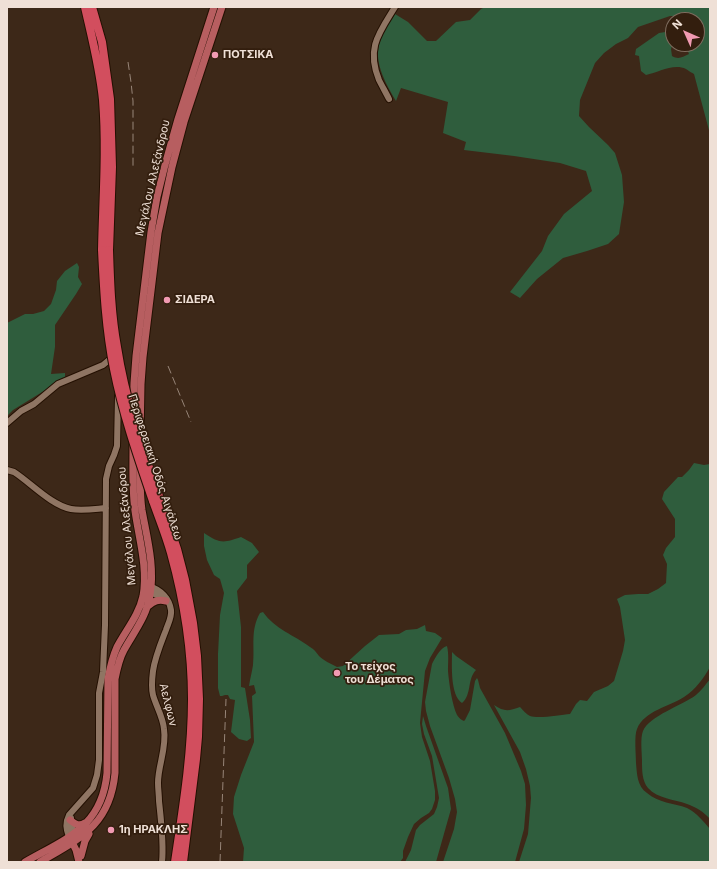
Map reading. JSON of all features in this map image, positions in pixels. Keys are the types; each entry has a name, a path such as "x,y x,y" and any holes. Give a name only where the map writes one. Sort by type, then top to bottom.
{"highway":[{"name":"Περιφερειακή Οδός Αιγάλεω","path":"85,7 100,73 103,100 106,250 120,366 136,431 178,582 186,625 191,672 192,698 190,752 175,862"},
{"name":"Περιφερειακή Οδός Αιγάλεω","path":"92,7 102,42 110,99 112,167 106,250"},
{"name":"Περιφερειακή Οδός Αιγάλεω","path":"156,500 177,549 185,580 197,656 199,713 197,752 183,862"}],"main road":[{"name":"Μεγάλου Αλεξάνδρου","path":"40,862 57,853 91,824 100,819 110,798 114,784 115,679 124,650 145,615 148,606 147,588 132,483 136,348 151,232 160,185 178,119 214,7"},
{"name":"Μεγάλου Αλεξάνδρου","path":"91,824 94,814 100,804 106,784 108,679 110,666 118,646 138,612 152,570 142,508 140,483 141,384 158,233 184,122 222,7"},
{"path":"148,606 157,600 167,602"},
{"path":"70,820 79,825 91,824 80,860"},
{"name":"Μεγάλου Αλεξάνδρου","path":"25,862 74,838"},
{"path":"74,838 76,850 80,860"},
{"path":"57,853 64,851 70,852 80,860"}],"street":[{"path":"389,99 379,80 374,60 375,43 382,27 395,7"},
{"path":"7,422 34,404 58,384 103,365 120,351 117,446 107,471 105,625 103,672 99,693 99,760 93,788 71,816 70,820 74,838"},
{"path":"7,470 14,472 54,502 63,506 81,510 106,508"},
{"path":"147,588 167,602"},
{"name":"Αελφων","path":"162,862 158,784 159,770 165,740 163,724 152,689 152,679 156,659 170,618 171,610 167,602"},
{"path":"74,811 69,815 66,824 66,829 74,838"}],"green space":[{"path":"485,7 710,7 710,134 694,74 681,67 676,67 646,75 641,71 639,56 635,55 636,49 659,33 665,32 665,52 671,52 672,56 674,57 682,57 689,54 688,52 705,52 705,12 665,12 665,18 638,27 628,38 616,44 604,53 595,63 580,100 579,116 615,153 622,175 624,202 619,234 608,244 563,258 537,279 520,298 510,292 542,251 548,236 564,214 592,191 586,171 560,163 464,150 466,142 443,133 448,102 401,88 396,101 382,74 378,59 379,45 382,37 395,14 408,22 427,41 436,41 456,22 470,20"},
{"path":"77,263 79,267 78,277 82,284 55,325 55,347 51,374 65,373 65,378 13,410 7,416 7,323 25,314 33,314 44,311 51,304 56,290 57,281 65,271"},
{"path":"694,463 704,465 710,464 710,667 699,684 692,691 684,697 651,713 646,717 637,729 635,745 638,780 641,787 656,799 691,810 700,817 710,829 710,862 519,862 528,834 531,798 530,786 520,752 494,705 501,709 507,710 520,707 530,716 534,717 570,714 580,700 587,701 594,692 608,686 614,681 625,640 620,607 617,599 625,595 648,594 666,583 667,564 663,555 666,548 675,537 675,519 662,499 664,492 678,477 682,477"},
{"path":"204,533 218,541 226,541 241,537 252,543 259,552 247,565 247,578 237,591 241,627 241,687 245,688 250,720 251,738 247,741 239,739 231,732 235,700 230,699 228,695 220,696 218,688 220,615 224,593 220,579 214,575 207,560 204,546"},
{"path":"263,612 273,623 313,649 323,659 337,667 343,666 379,635 399,634 406,630 417,629 425,625 426,631 435,633 442,638 430,658 425,671 420,723 422,737 430,761 435,800 429,813 414,824 403,851 403,858 400,862 243,862 244,848 233,814 234,797 254,742 252,696 256,693 254,685 249,686 253,665 255,626 260,613"},
{"path":"447,646 450,688 457,715 462,720 465,720 470,710 475,681 477,678 480,688 505,733 521,771 525,784 526,805 524,829 515,862 443,862 454,829 457,812 449,778 430,726 425,702 432,664 440,651"},
{"path":"452,652 476,670 471,678 467,696 462,703 455,693 452,672"},
{"path":"710,679 710,819 694,807 682,802 661,797 648,788 643,775 641,741 643,731 652,720 696,695"},
{"path":"423,716 448,788 451,809 436,862 405,862 411,850 416,830 434,814 439,798 432,756 422,724"}],"railway":[{"path":"128,62 133,101 133,169"},
{"path":"168,366 191,422"},
{"path":"220,862 226,699"}],"place":[{"name":"ΠΟΤΣΙΚΑ","path":"215,55"},
{"name":"ΣΙΔΕΡΑ","path":"167,300"},
{"name":"Το τείχος του Δέματος","path":"337,673"},
{"name":"1η ΗΡΑΚΛΗΣ","path":"111,830"}]}
